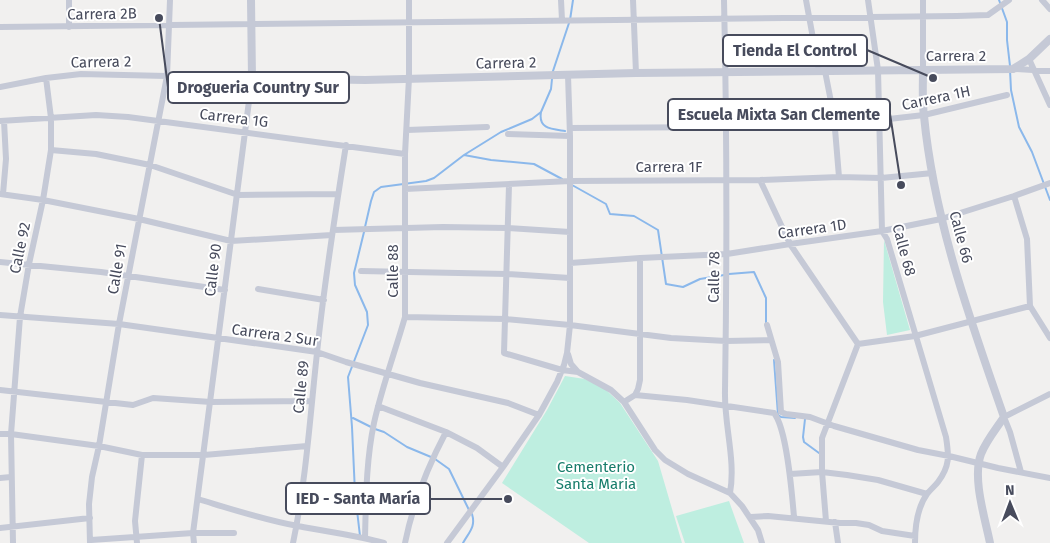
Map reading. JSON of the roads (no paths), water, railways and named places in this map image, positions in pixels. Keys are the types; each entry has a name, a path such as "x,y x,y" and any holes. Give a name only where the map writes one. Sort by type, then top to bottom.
{"street":[{"path":"69,0 69,27"},
{"name":"Calle 91","path":"90,541 89,504 92,477 100,446 119,324 167,76 170,0"},
{"name":"Calle 90","path":"194,543 193,533 252,78 251,0"},
{"name":"Calle 88","path":"361,537 373,428 406,317 405,154 409,78 409,0"},
{"path":"561,0 563,20"},
{"path":"633,0 636,73"},
{"name":"Calle 78","path":"724,0 727,127 724,406 732,471 730,493"},
{"path":"806,0 834,117 839,177"},
{"name":"Calle 68","path":"868,0 878,70 882,231 946,437 949,456"},
{"name":"Calle 66","path":"923,0 924,115 941,219 971,322 1021,472"},
{"path":"1042,0 1050,8"},
{"name":"Carrera 2B","path":"0,27 871,18 924,15 988,15 1007,2"},
{"path":"1012,69 1032,56 1050,39"},
{"path":"1032,56 1050,105"},
{"name":"Carrera 2","path":"0,87 46,78 81,74 365,80 636,73 1012,69 1050,71"},
{"path":"447,543 539,414 562,370 568,353 570,324 570,128 568,75"},
{"name":"Calle 92","path":"13,543 11,434 20,317 52,150 51,118 46,78"},
{"name":"Carrera 1H","path":"570,128 727,127 834,117 880,120 924,115 1008,95"},
{"name":"Carrera 1G","path":"2,121 96,115 159,120 405,154"},
{"path":"2,121 6,159 1,194 43,200 139,219 231,241 332,233 356,229 507,228 570,232"},
{"path":"407,130 487,127"},
{"path":"508,134 570,136"},
{"name":"Calle 89","path":"293,543 297,526 332,233 346,145"},
{"path":"52,150 96,154 150,166 238,195 338,194"},
{"name":"Carrera 1F","path":"405,185 508,185 570,181 760,180 839,177 881,178 933,173"},
{"path":"760,180 790,244 858,344"},
{"path":"508,185 504,353 562,370 578,372"},
{"name":"Carrera 1D","path":"570,263 727,254 882,231 941,219 1046,185"},
{"path":"1014,196 1027,239 1030,306 1050,338"},
{"path":"624,402 635,395 640,380 640,258"},
{"path":"0,262 128,276 225,290"},
{"path":"361,271 507,274 570,278"},
{"path":"258,289 324,300"},
{"path":"858,344 915,336 1030,306"},
{"name":"Carrera 2 Sur","path":"0,315 119,324 317,352 420,383 477,394 539,414"},
{"path":"406,317 506,319 570,324 641,335 726,340 769,340"},
{"path":"768,325 769,340 778,362 777,412 790,474 794,517"},
{"path":"826,521 822,472 822,438 858,344"},
{"path":"568,353 571,364 578,372 611,390 624,402 655,450 665,460 688,474 730,493 751,517 762,543"},
{"path":"0,390 133,405 153,398 210,402 312,401"},
{"path":"990,543 980,490 978,464 986,444 1004,417 1050,394"},
{"path":"635,395 687,400 810,418 896,445 1050,478"},
{"path":"378,406 446,432 477,448 503,467"},
{"path":"405,543 409,521 432,458 446,432"},
{"path":"0,434 100,446 142,455 204,455 307,446"},
{"path":"137,540 135,521 142,455"},
{"path":"751,517 794,517 863,524 915,539 917,518 927,494 938,483 946,469 949,456"},
{"path":"790,474 822,472 878,480 927,494"},
{"path":"0,478 11,478"},
{"path":"198,499 252,516 384,543"},
{"path":"0,528 90,518"},
{"path":"835,522 838,543"},
{"path":"90,541 137,540 193,533 234,533"}],"waterway":[{"path":"552,74 570,20 573,0"},
{"path":"999,0 1007,22 1010,66"},
{"path":"1010,70 1011,90 1019,127 1032,152 1050,200"},
{"path":"365,227 374,192 381,187 426,181 434,178 464,155 501,132 532,119 541,112 551,89 552,79"},
{"path":"541,112 544,125 551,129 565,131"},
{"path":"464,155 491,160 534,164 562,179"},
{"path":"572,185 606,204 610,214 634,216 658,230 666,284 683,287 700,279 724,275"},
{"path":"360,536 355,493 348,377 368,325 367,312 355,285 354,273 364,232"},
{"path":"729,274 754,272 766,298 766,324"},
{"path":"774,360 778,415 795,418"},
{"path":"353,418 371,427"},
{"path":"805,419 804,442 819,453"},
{"path":"375,429 384,432 407,447 431,457"},
{"path":"435,459 449,469 469,510"},
{"path":"463,543 472,526 472,514"}],"place":[{"name":"Drogueria Country Sur","path":"159,18"},
{"name":"Tienda El Control","path":"933,78"},
{"name":"Escuela Mixta San Clemente","path":"901,185"},
{"name":"IED - Santa María","path":"508,499"}],"park label":[{"name":"Cementerio Santa Maria","path":"596,476"}]}
